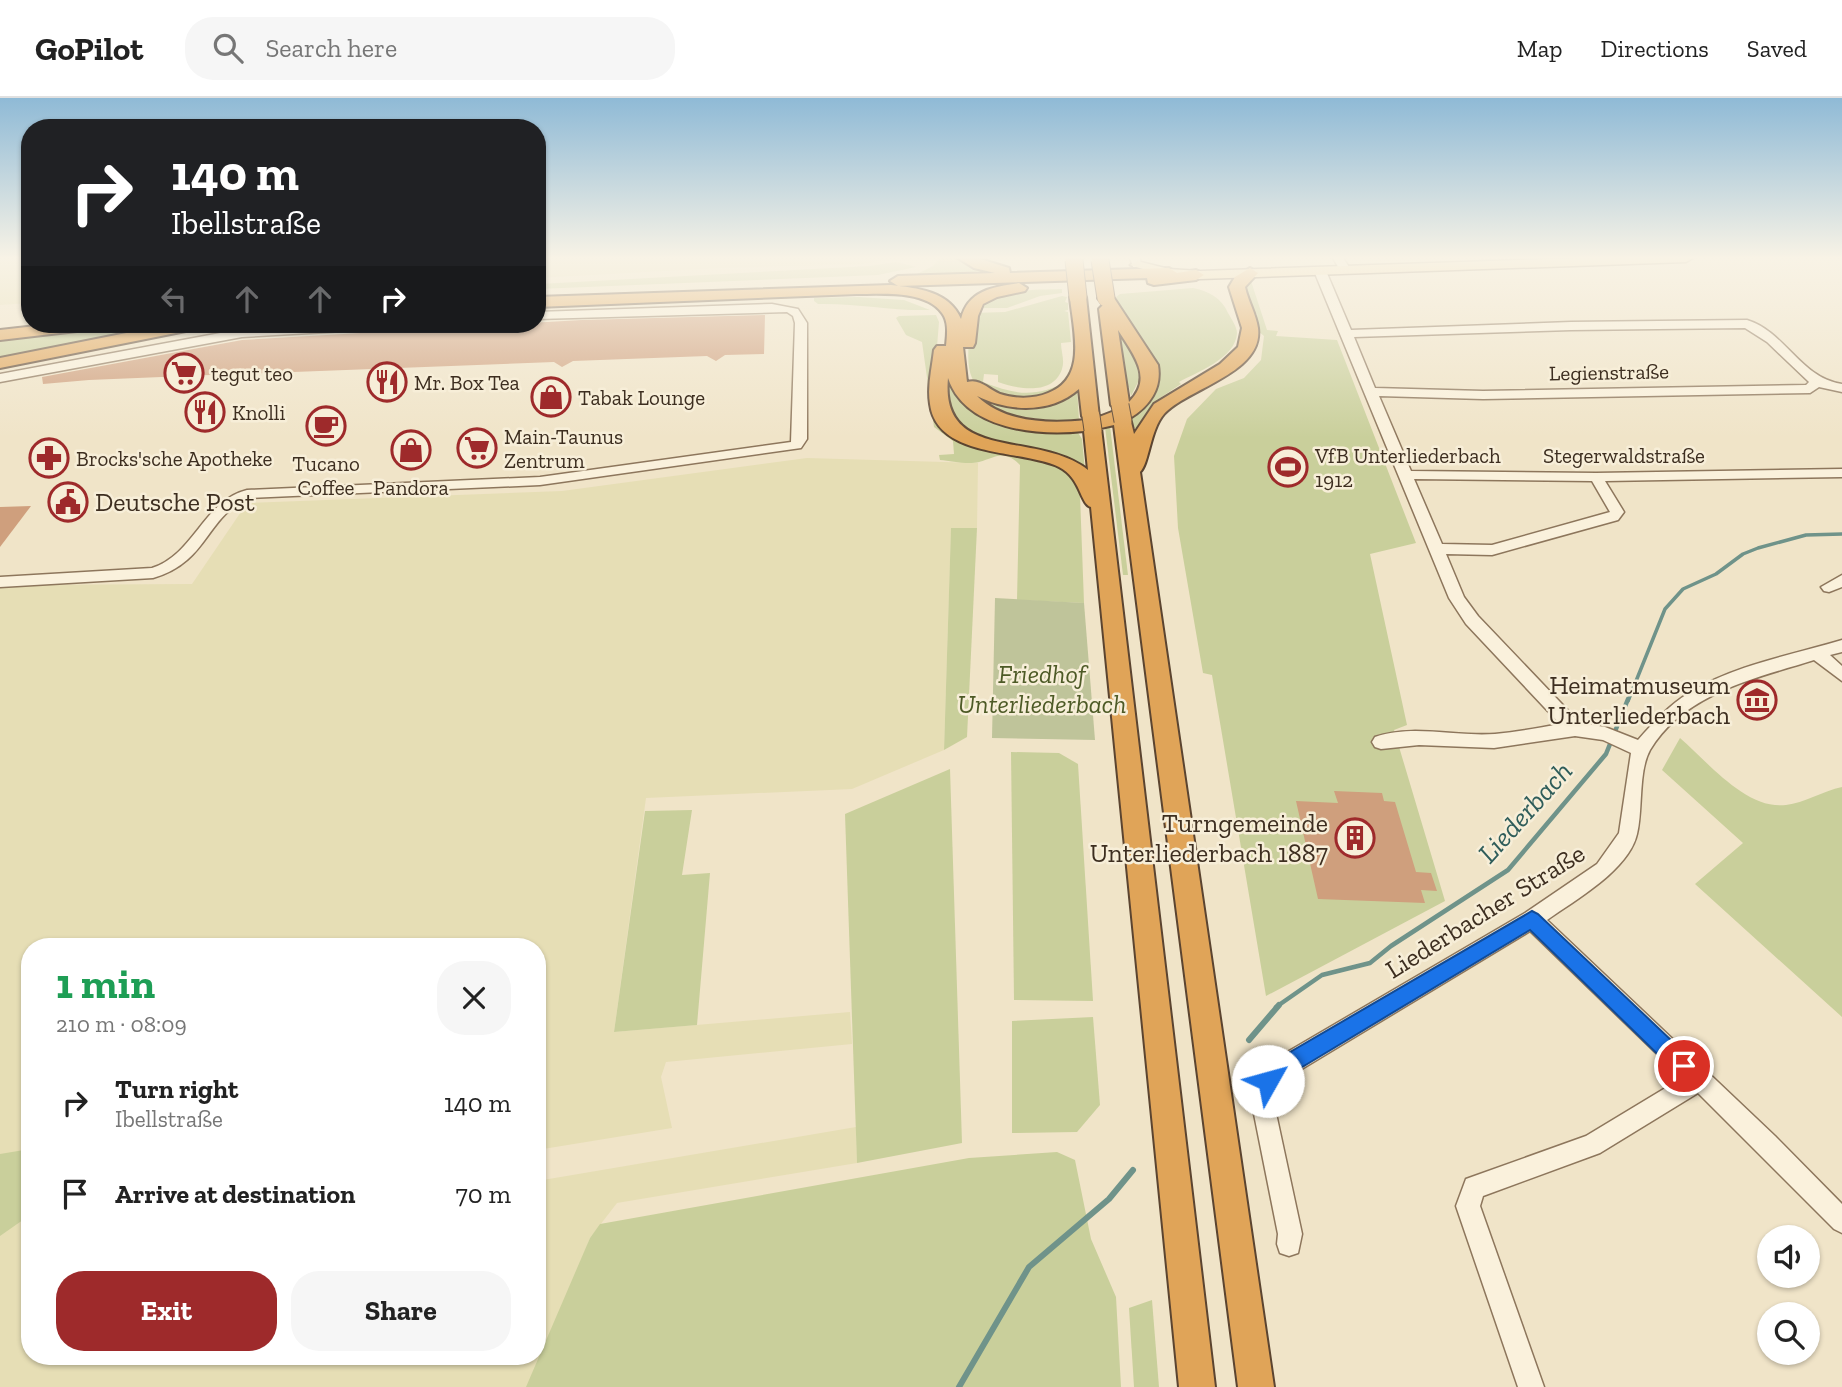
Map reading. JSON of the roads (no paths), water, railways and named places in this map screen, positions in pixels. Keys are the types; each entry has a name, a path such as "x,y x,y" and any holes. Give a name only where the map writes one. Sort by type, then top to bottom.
{"highway":[{"path":"940,318 944,324 939,403 941,413 948,424 979,442 1052,457 1078,471 1089,487 1106,549"},
{"path":"954,318 954,363 957,380 964,393 981,408 999,417 1049,428 1091,425 1114,419 1133,408 1149,390 1149,365 1119,318"},
{"path":"969,318 967,373 977,388 990,396 1008,401 1037,402 1056,397 1070,389 1079,378 1084,354"},
{"path":"1081,318 1196,1387"},
{"path":"1109,318 1256,1387"},
{"path":"1132,489 1136,457 1142,438 1156,412 1181,392 1231,365 1245,349 1250,329 1246,318"},
{"path":"0,326 21,324"},
{"path":"0,335 21,333"},
{"path":"0,363 151,333"},
{"path":"1247,1322 1272,1387"}],"street":[{"path":"0,582 153,573 169,569 187,556 230,501 247,494 547,480 785,448 798,443 801,318"},
{"path":"1339,318 1457,598 1472,620 1575,729"},
{"path":"1346,334 1571,326 1747,324 1760,330 1815,383"},
{"path":"0,378 242,333"},
{"name":"Legienstraße","path":"1372,392 1483,395 1810,389 1815,383 1842,388"},
{"name":"Stegerwaldstraße","path":"1406,475 1596,477 1842,473"},
{"path":"1437,550 1492,550 1613,517 1617,512 1596,477"},
{"name":"Liederbacher Straße","path":"1289,1244 1290,1234 1263,1104 1268,1081 1292,1062 1532,919 1604,870 1628,835 1632,794 1641,749 1665,721 1694,698 1726,681 1842,646"},
{"path":"1819,655 1842,675"},
{"path":"1381,742 1419,738 1493,741 1575,729 1613,737 1641,749"},
{"path":"1532,919 1767,1144 1842,1222"},
{"path":"1531,1387 1468,1206 1475,1187 1592,1145 1699,1080"}],"waterway":[{"name":"Liederbach","path":"1628,701 1665,609 1683,589 1716,574 1743,554 1758,548 1806,535 1842,534"},
{"name":"Liederbach","path":"1276,1007 1322,975 1370,963 1391,946 1508,870 1606,754 1628,699"},
{"name":"Liederbach","path":"1249,1040 1279,1005"},
{"name":"Liederbach","path":"959,1387 1029,1267 1109,1199 1133,1170"}],"place":[{"name":"tegut teo","path":"184,373"},
{"name":"Mr. Box Tea","path":"387,382"},
{"name":"Tabak Lounge","path":"551,397"},
{"name":"Knolli","path":"205,412"},
{"name":"Tucano Coffee","path":"326,426"},
{"name":"Main-Taunus Zentrum","path":"477,448"},
{"name":"Pandora","path":"411,450"},
{"name":"Brocks'sche Apotheke","path":"49,458"},
{"name":"VfB Unterliederbach 1912","path":"1288,467"},
{"name":"Deutsche Post","path":"68,502"},
{"name":"Heimatmuseum Unterliederbach","path":"1757,700"},
{"name":"Turngemeinde Unterliederbach 1887","path":"1355,838"}],"park label":[{"name":"Friedhof Unterliederbach","path":"1042,689"}]}
